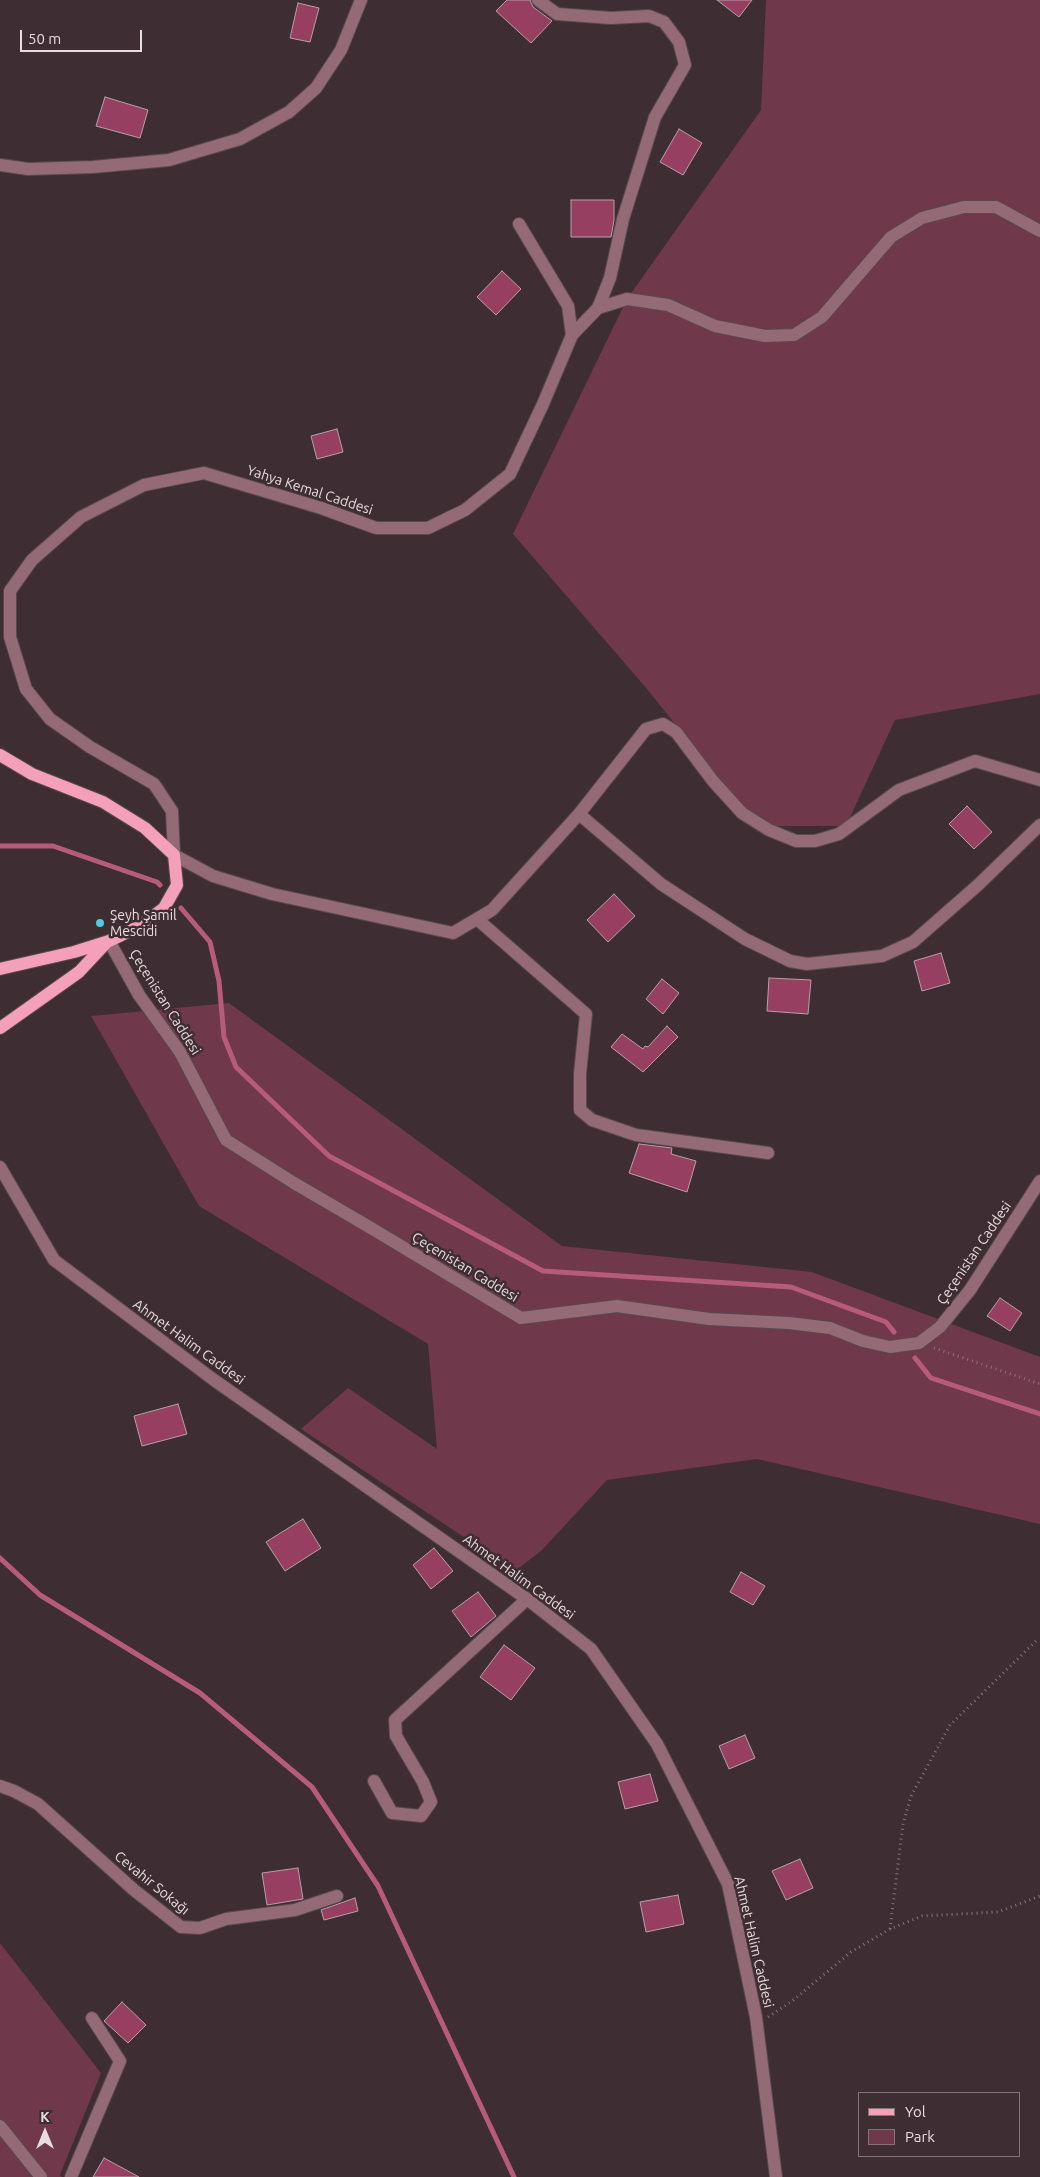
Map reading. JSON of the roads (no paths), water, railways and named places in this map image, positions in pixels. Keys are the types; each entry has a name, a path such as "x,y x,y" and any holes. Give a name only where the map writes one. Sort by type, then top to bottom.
{"main road":[{"path":"0,755 32,774 103,802 145,828 174,855 177,885 164,908 140,926 109,941 74,952 0,969"},
{"path":"0,1028 79,972 109,941"}],"street":[{"path":"0,165 28,169 93,167 168,160 240,139 289,112 316,88 341,50 361,0"},
{"path":"538,0 557,14 611,18 649,16 664,22 679,42 685,65 655,117 623,219 610,278 598,308"},
{"name":"Yahya Kemal Caddesi","path":"174,855 172,811 154,784 90,747 50,719 26,689 10,637 10,591 32,560 81,517 144,485 204,473 321,508 376,528 428,528 465,510 510,474 543,404 572,335 598,308 627,299 643,301 668,305 716,326 765,336 794,335 822,317 891,238 922,218 964,207 996,207 1040,231"},
{"path":"519,224 568,306 572,335"},
{"path":"174,855 213,876 272,894 453,933 492,910 579,814 646,729 663,724 676,732 713,781 742,813 769,830 796,841 815,841 839,834 899,790 975,761 1040,780"},
{"path":"579,814 661,884 745,939 790,961 807,964 882,956 913,942 978,885 1040,825"},
{"path":"477,918 586,1014 580,1074 580,1110 592,1120 636,1135 768,1153"},
{"name":"Çeçenistan Caddesi","path":"109,941 139,994 180,1052 226,1140 294,1184 520,1318 617,1306 709,1319 788,1323 830,1328 863,1341 890,1347 919,1343 940,1327 970,1290 1040,1181"},
{"name":"Ahmet Halim Caddesi","path":"0,1167 54,1260 214,1380 527,1599 591,1649 656,1744 728,1884 757,2024 776,2177"},
{"path":"374,1780 392,1813 421,1816 431,1802 423,1782 396,1736 395,1720 527,1599"},
{"name":"Cevahir Sokağı","path":"0,1786 38,1804 134,1890 180,1927 200,1928 226,1920 295,1910 337,1896"},
{"path":"71,2177 120,2060 92,2018"},
{"path":"0,2126 41,2177"}],"waterway":[{"path":"0,846 53,846 157,882 160,885"},
{"path":"181,908 210,942 219,981 224,1037 236,1067 329,1156 543,1271 791,1287 886,1322 894,1332"},
{"path":"915,1358 931,1378 1040,1414"},
{"path":"0,1558 40,1595 200,1693 312,1787 378,1886 514,2177"}],"place":[{"name":"Şeyh Şamil Mescidi","path":"100,923"}]}
